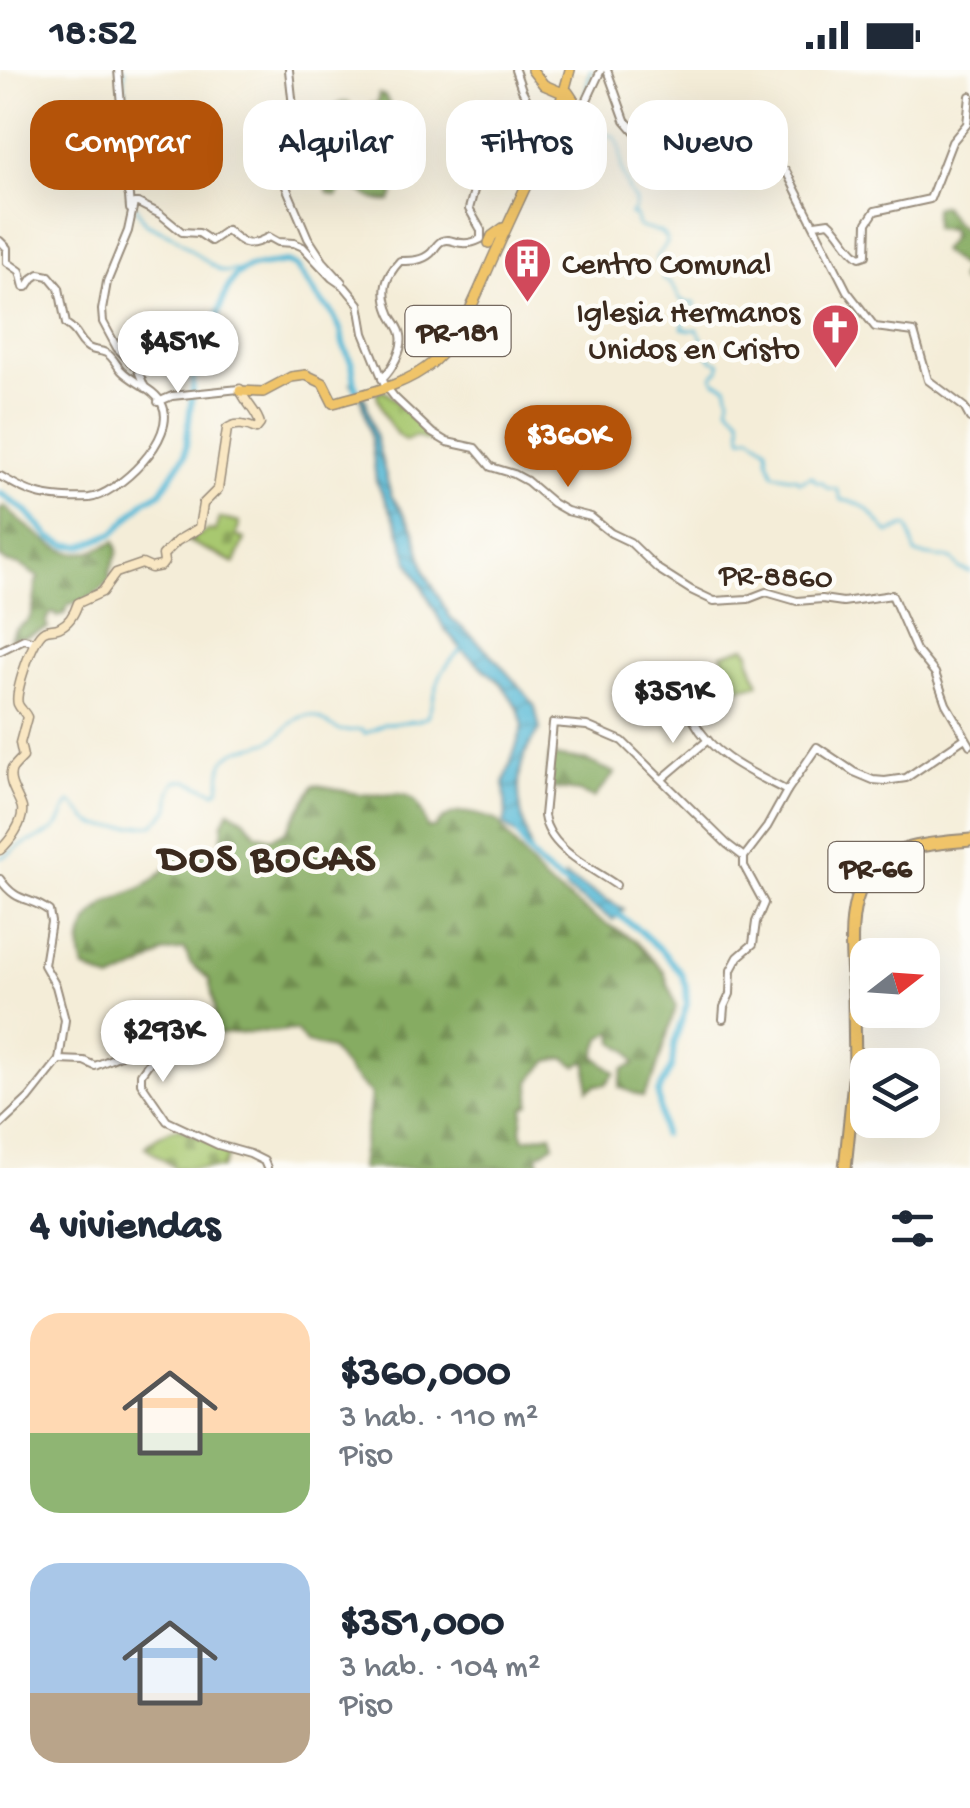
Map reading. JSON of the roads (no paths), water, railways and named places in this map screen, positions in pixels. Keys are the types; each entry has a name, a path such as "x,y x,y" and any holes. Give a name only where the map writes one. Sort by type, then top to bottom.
{"highway":[{"name":"PR-66","path":"848,1168 859,1077 854,905 874,869 892,856 910,848 970,842"}],"main road":[{"path":"532,70 544,86 569,98"},
{"name":"PR-181","path":"568,70 569,98"},
{"name":"PR-181","path":"326,385 338,402 420,368 440,351 458,326 521,190"},
{"name":"PR-181","path":"385,383 415,375 434,361 463,325 523,190"},
{"path":"489,243 503,228"},
{"path":"488,268 504,250"},
{"path":"241,393 267,388 296,370 316,375 326,385"},
{"path":"241,393 263,392 300,375 326,385"},
{"path":"0,850 22,817 11,775 23,757 20,743 27,717 18,701 22,675 35,642 43,631 59,628 73,616 78,603 104,590 116,573 142,564 150,568 161,566 164,555 174,544 198,529 202,504 218,489 226,430 235,425 258,429 260,423 241,393"}],"street":[{"path":"118,70 121,105 113,128 118,169 129,196 130,221"},
{"path":"289,70 298,124 288,143 286,188 308,238 358,304 364,333 385,383"},
{"path":"515,70 529,100"},
{"path":"569,98 604,70 624,120 673,176 696,182 768,166 786,171 847,291 875,327 914,332 928,380 964,406 970,418"},
{"path":"814,224 829,222 843,235 852,252 860,257 866,255 867,224 875,211 930,199 952,142 966,124 970,96"},
{"path":"385,383 402,335 389,312 387,275 400,261 420,260 442,241 464,245 481,239 482,230 469,209 474,190"},
{"path":"138,382 137,368 117,348 103,322 102,310 108,276 128,231 132,206 138,203 182,232 200,233 211,241 228,230 247,244 269,237 278,242 294,242 345,287"},
{"path":"0,241 7,248 7,262 20,271 24,287 39,274 48,276 59,288 66,324 75,329 80,341 88,349 107,353 124,374 159,401 166,418"},
{"name":"PR-8860","path":"385,383 438,437 474,448 491,467 527,481 567,510 595,519 636,546 658,569 703,596 714,600 739,599 766,592 797,600 843,602 892,595 916,650 935,673 946,704 966,740"},
{"path":"159,401 213,392 241,393"},
{"path":"0,476 34,493 76,498 101,495 153,450 162,436 168,404 175,396"},
{"path":"0,651 24,639 35,642"},
{"path":"675,669 694,721 708,740 728,758 787,791"},
{"path":"616,885 558,845 546,826 552,724 587,726 631,747 725,843 744,857"},
{"path":"662,779 708,740"},
{"path":"723,1019 731,970 738,957 753,944 764,903 744,866 744,857 768,827 818,746 860,776 885,781 906,778 966,740"},
{"path":"0,879 16,897 41,905 51,915 44,964 56,986 65,1020 59,1060 29,1098 0,1125"},
{"path":"59,1060 95,1066 123,1054 146,1050 151,1060 140,1083 164,1118 218,1145 250,1154 264,1161 267,1168"}],"water":[{"path":"351,383 366,401 391,495 414,530 425,572 450,617 489,652 535,707 540,730 524,757 519,786 530,847 504,825 504,783 523,726 518,708 501,683 465,653 444,628 409,562 398,526 376,481 371,437 362,400"},
{"path":"565,877 624,909 613,920 566,890"}],"waterway":[{"path":"125,70 127,100"},
{"path":"591,70 583,101 597,116 599,129 615,137 620,148 622,171 635,200 630,215 635,215 638,226 659,232 665,238 667,243 657,256 663,279 673,285 679,298 695,303 693,315 682,328 697,329 702,346 720,364 712,376 727,386 728,406 741,418 742,438 751,435 767,448 774,474 799,482 812,476 827,488 837,489 841,500 864,507 889,533 908,527 916,554 952,559 959,568 970,572"},
{"path":"136,206 145,223 175,237 219,270 245,269"},
{"path":"0,493 26,511 51,538 66,545 83,546 114,533 145,501 161,492 185,455 195,368 209,331 235,276 249,267 287,262 296,266 331,311 341,331 356,389"},
{"path":"0,858 56,828 71,802 88,820 101,826 153,825 169,809 176,781 188,781 216,792 222,766 231,754 271,741 305,716 319,718 339,730 363,730 364,734 385,724 427,717 442,674 462,649"},
{"path":"518,834 540,866 571,887"},
{"path":"613,911 664,953 681,973 686,986 687,1004 674,1044 672,1066 658,1093 663,1135"}],"place":[{"name":"Centro Comunal","path":"527,304"},
{"name":"Iglesia Hermanos Unidos en Cristo","path":"835,370"}],"district":[{"name":"DOS BOCAS","path":"268,854"}]}
